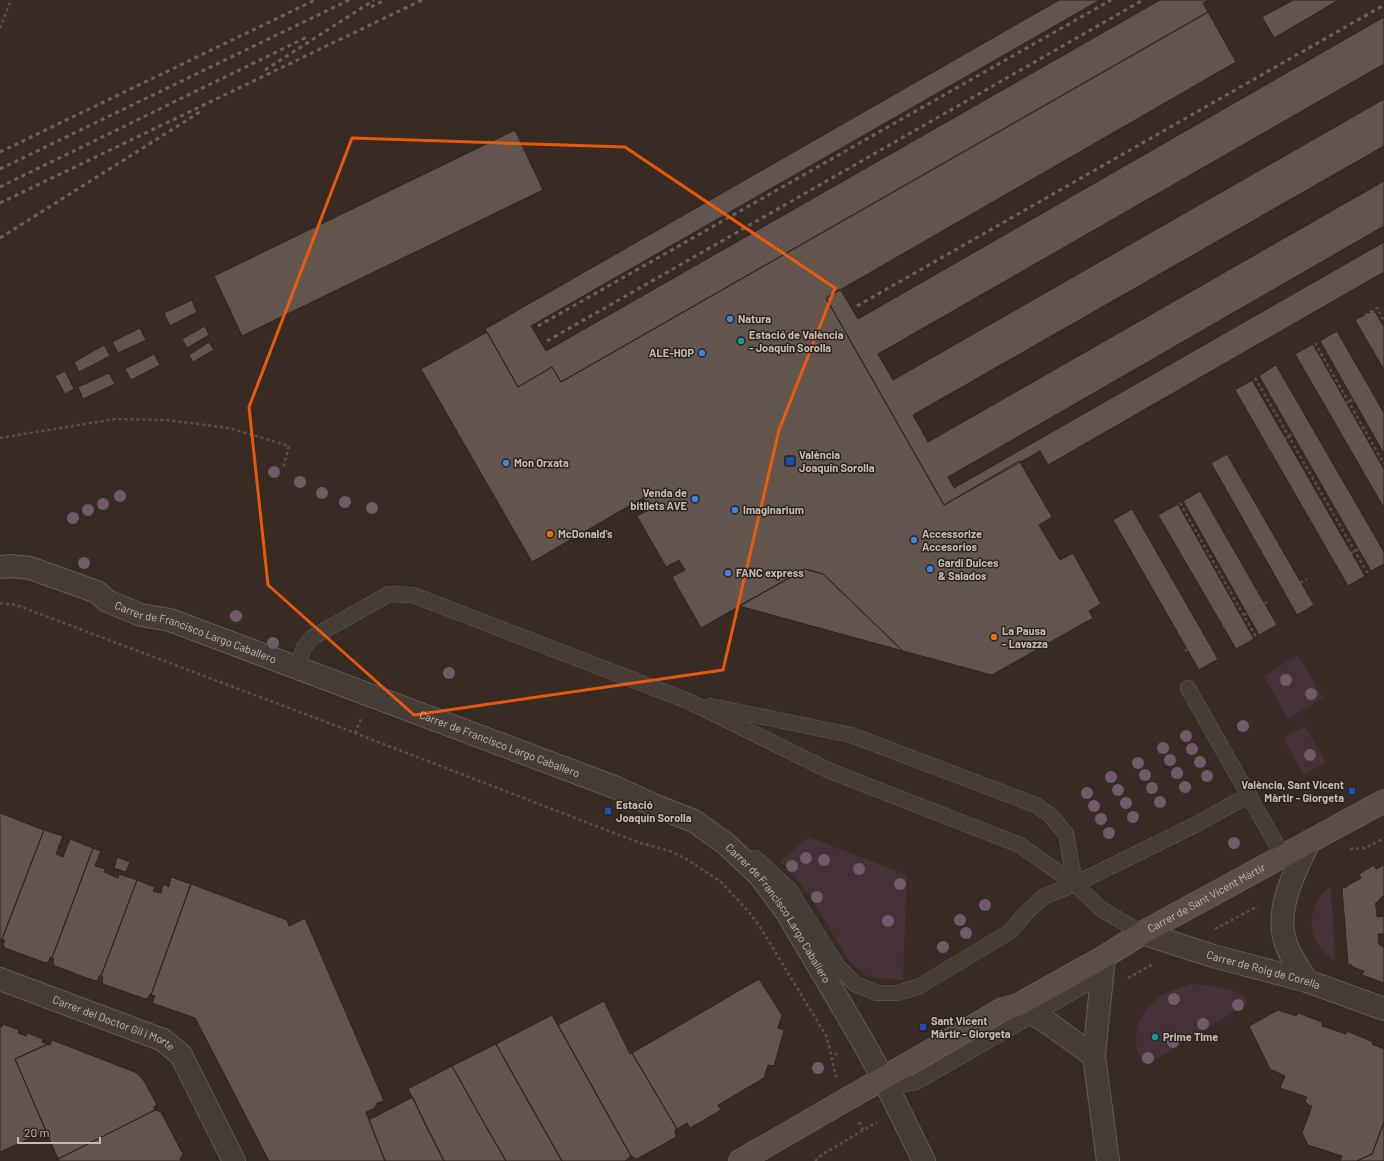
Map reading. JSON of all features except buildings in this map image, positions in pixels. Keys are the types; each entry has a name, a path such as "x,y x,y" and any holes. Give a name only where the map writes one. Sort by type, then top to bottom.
{"main road":[{"name":"Carrer de Sant Vicent Màrtir","path":"740,1161 1003,1009 1026,1010 1103,966 1142,933 1384,800"}],"street":[{"name":"Carrer de Francisco Largo Caballero","path":"0,567 11,566 30,568 97,592 107,601 141,615 170,620 617,788 653,805 694,821 726,844 760,876 786,911 883,1078 924,1161"},
{"path":"1307,981 1288,949 1283,926 1287,890 1309,842"},
{"name":"Carrer de Roig de Corella","path":"1142,933 1213,956 1307,981 1384,1009"},
{"path":"1103,966 1094,1056 1108,1161"},
{"name":"Carrer del Doctor Gil i Morte","path":"0,979 163,1040 181,1055 234,1161"},
{"path":"1026,1010 1094,1056"}],"lane":[{"path":"297,668 304,647 313,637 389,594 413,595 688,701 830,771 1020,846 1075,884 1101,909 1142,933"},
{"path":"1188,688 1284,856"},
{"path":"688,701 851,735 1036,805 1050,814 1066,834 1075,884"},
{"path":"726,844 758,860 789,889 838,967 855,984 877,993 897,993 918,988 1011,931 1026,913 1043,897 1075,884 1195,825 1249,795"}],"path":[{"path":"0,28 10,0"},
{"path":"1365,315 1377,308 1384,321"},
{"path":"1315,343 1384,464"},
{"path":"1255,378 1368,574"},
{"path":"1329,413 1371,389"},
{"path":"0,438 115,419 166,420 229,428 289,446 283,468"},
{"path":"1268,448 1310,424"},
{"path":"1180,503 1256,637"},
{"path":"1335,563 1376,539"},
{"path":"1285,592 1307,579"},
{"path":"1223,627 1266,602"},
{"path":"0,603 16,606 342,728 640,843 670,851 688,860 721,882 760,927 827,1038 836,1082 863,1130"},
{"path":"1185,651 1205,638"},
{"path":"1345,851 1349,849 1365,848 1384,838"},
{"path":"1210,932 1263,904"},
{"path":"1126,979 1158,961"},
{"path":"815,1161 823,1154 883,1120"}],"highlighted area":[{"path":"352,138 625,147 835,288 779,430 723,670 414,715 268,585 249,407"}],"shaded area":[{"path":"1298,655 1323,698 1288,719 1264,676"},
{"path":"1305,726 1326,762 1304,775 1283,738"},
{"path":"809,837 907,875 903,980 868,977 850,962 811,898 797,879 780,861"},
{"path":"1331,887 1335,961 1322,950 1313,935 1312,926 1314,909 1318,900 1323,893"},
{"path":"1191,984 1232,990 1245,997 1248,1003 1146,1065 1139,1055 1136,1044 1139,1022 1147,1009 1161,996"}],"railway":[{"path":"0,152 315,0"},
{"path":"0,169 349,0"},
{"path":"265,70 374,0"},
{"path":"371,7 385,0"},
{"path":"0,203 422,0"},
{"path":"538,326 1111,0"},
{"path":"547,341 1143,0"},
{"path":"857,306 1384,5"},
{"path":"0,187 309,36"},
{"path":"0,238 203,110"}],"place":[{"name":"Natura","path":"730,319"},
{"name":"Estació de València - Joaquín Sorolla","path":"741,341"},
{"name":"ALE-HOP","path":"702,353"},
{"name":"València Joaquín Sorolla","path":"790,461"},
{"name":"Mon Orxata","path":"506,463"},
{"name":"Venda de bitllets AVE","path":"695,499"},
{"name":"Imaginarium","path":"735,510"},
{"name":"McDonald's","path":"550,534"},
{"name":"Accessorize Accesorios","path":"914,540"},
{"name":"Gardi Dulces & Salados","path":"930,569"},
{"name":"FANC express","path":"728,573"},
{"name":"La Pausa - Lavazza","path":"994,637"},
{"name":"València, Sant Vicent Màrtir - Giorgeta","path":"1352,791"},
{"name":"Estació Joaquín Sorolla","path":"608,811"},
{"name":"Sant Vicent Màrtir - Giorgeta","path":"923,1027"},
{"name":"Prime Time","path":"1155,1037"}]}
